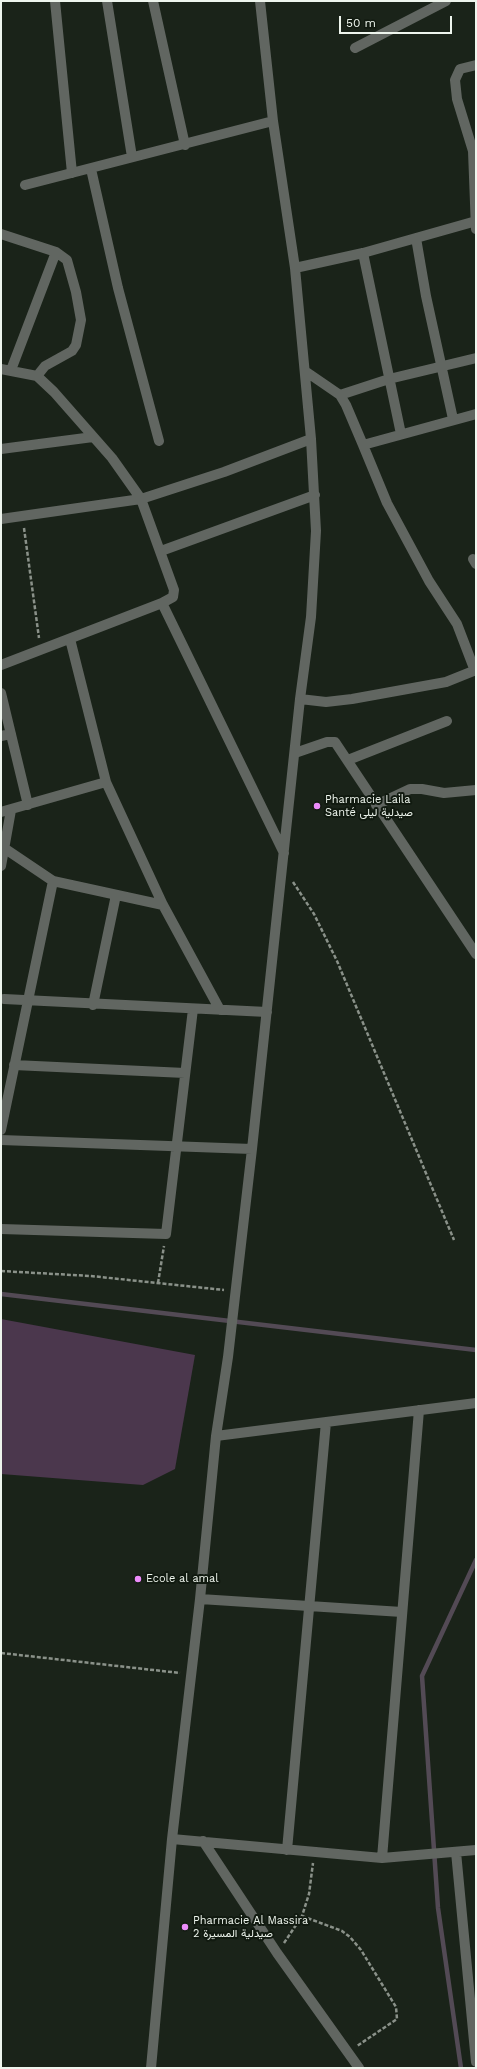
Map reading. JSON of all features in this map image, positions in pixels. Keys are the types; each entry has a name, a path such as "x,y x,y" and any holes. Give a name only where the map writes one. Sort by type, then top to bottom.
{"street":[{"path":"55,1 72,173"},
{"path":"107,1 132,157"},
{"path":"154,1 185,145"},
{"path":"151,2068 172,1839 190,1674 200,1599 216,1436 228,1357 267,1012 300,699 311,617 316,530 311,439 295,268 273,121 260,1"},
{"path":"355,48 446,1"},
{"path":"295,268 363,253 476,223 474,151 457,99 455,80 460,69 476,65"},
{"path":"26,185 273,121"},
{"path":"91,169 118,288 159,441"},
{"path":"1,234 56,252 67,260 76,292 81,320 76,345 72,351 51,362 37,376"},
{"path":"416,238 426,296 453,419"},
{"path":"1,665 162,604 173,597 174,590 141,499 112,458 54,392 37,376 6,370 56,252"},
{"path":"363,253 401,434"},
{"path":"340,395 389,378 476,358"},
{"path":"300,699 326,702 352,699 446,682 475,670 457,624 428,581 390,509 346,405 340,395 304,371"},
{"path":"363,445 453,419 476,414"},
{"path":"1,449 93,437"},
{"path":"1,519 141,499 224,472 311,439"},
{"path":"161,551 315,495"},
{"path":"162,604 284,853"},
{"path":"70,639 106,782 163,905 220,1010"},
{"path":"1,693 6,735 28,805"},
{"path":"348,760 447,721"},
{"path":"295,753 327,742 335,742 476,954"},
{"path":"1,812 106,782"},
{"path":"376,805 410,789 422,788 444,793 476,790"},
{"path":"1,866 11,810"},
{"path":"4,848 53,882 163,905"},
{"path":"1,1130 53,882"},
{"path":"93,1004 116,895"},
{"path":"4,999 267,1012"},
{"path":"1,1229 166,1234 193,1009"},
{"path":"14,1065 185,1073"},
{"path":"1,1140 252,1149"},
{"path":"216,1436 476,1403"},
{"path":"382,1858 419,1410"},
{"path":"287,1850 326,1422"},
{"path":"200,1599 402,1612"},
{"path":"172,1839 382,1858 476,1850"},
{"path":"203,1841 277,1953 359,2068"},
{"path":"456,1852 472,1959 476,2062"}],"path":[{"path":"22,516 41,650"},
{"path":"282,865 314,914 337,961 454,1240"},
{"path":"158,1283 166,1234"},
{"path":"1,1271 91,1276 235,1292"},
{"path":"1,1653 190,1674"},
{"path":"277,1953 302,1916 309,1894 314,1852"},
{"path":"302,1916 342,1930 350,1937 361,1950 396,2007 397,2019 348,2052"}],"shaded area":[{"path":"1,1319 195,1355 175,1469 143,1485 1,1474"}],"waterway":[{"path":"1,1294 476,1350"},
{"path":"461,2068 438,1908 422,1676 476,1560"}],"place":[{"name":"Pharmacie Laila Santé صيدلية ليلى","path":"317,806"},
{"name":"Ecole al amal","path":"138,1579"},
{"name":"Pharmacie Al Massira 2 صيدلية المسيرة","path":"185,1927"}]}
